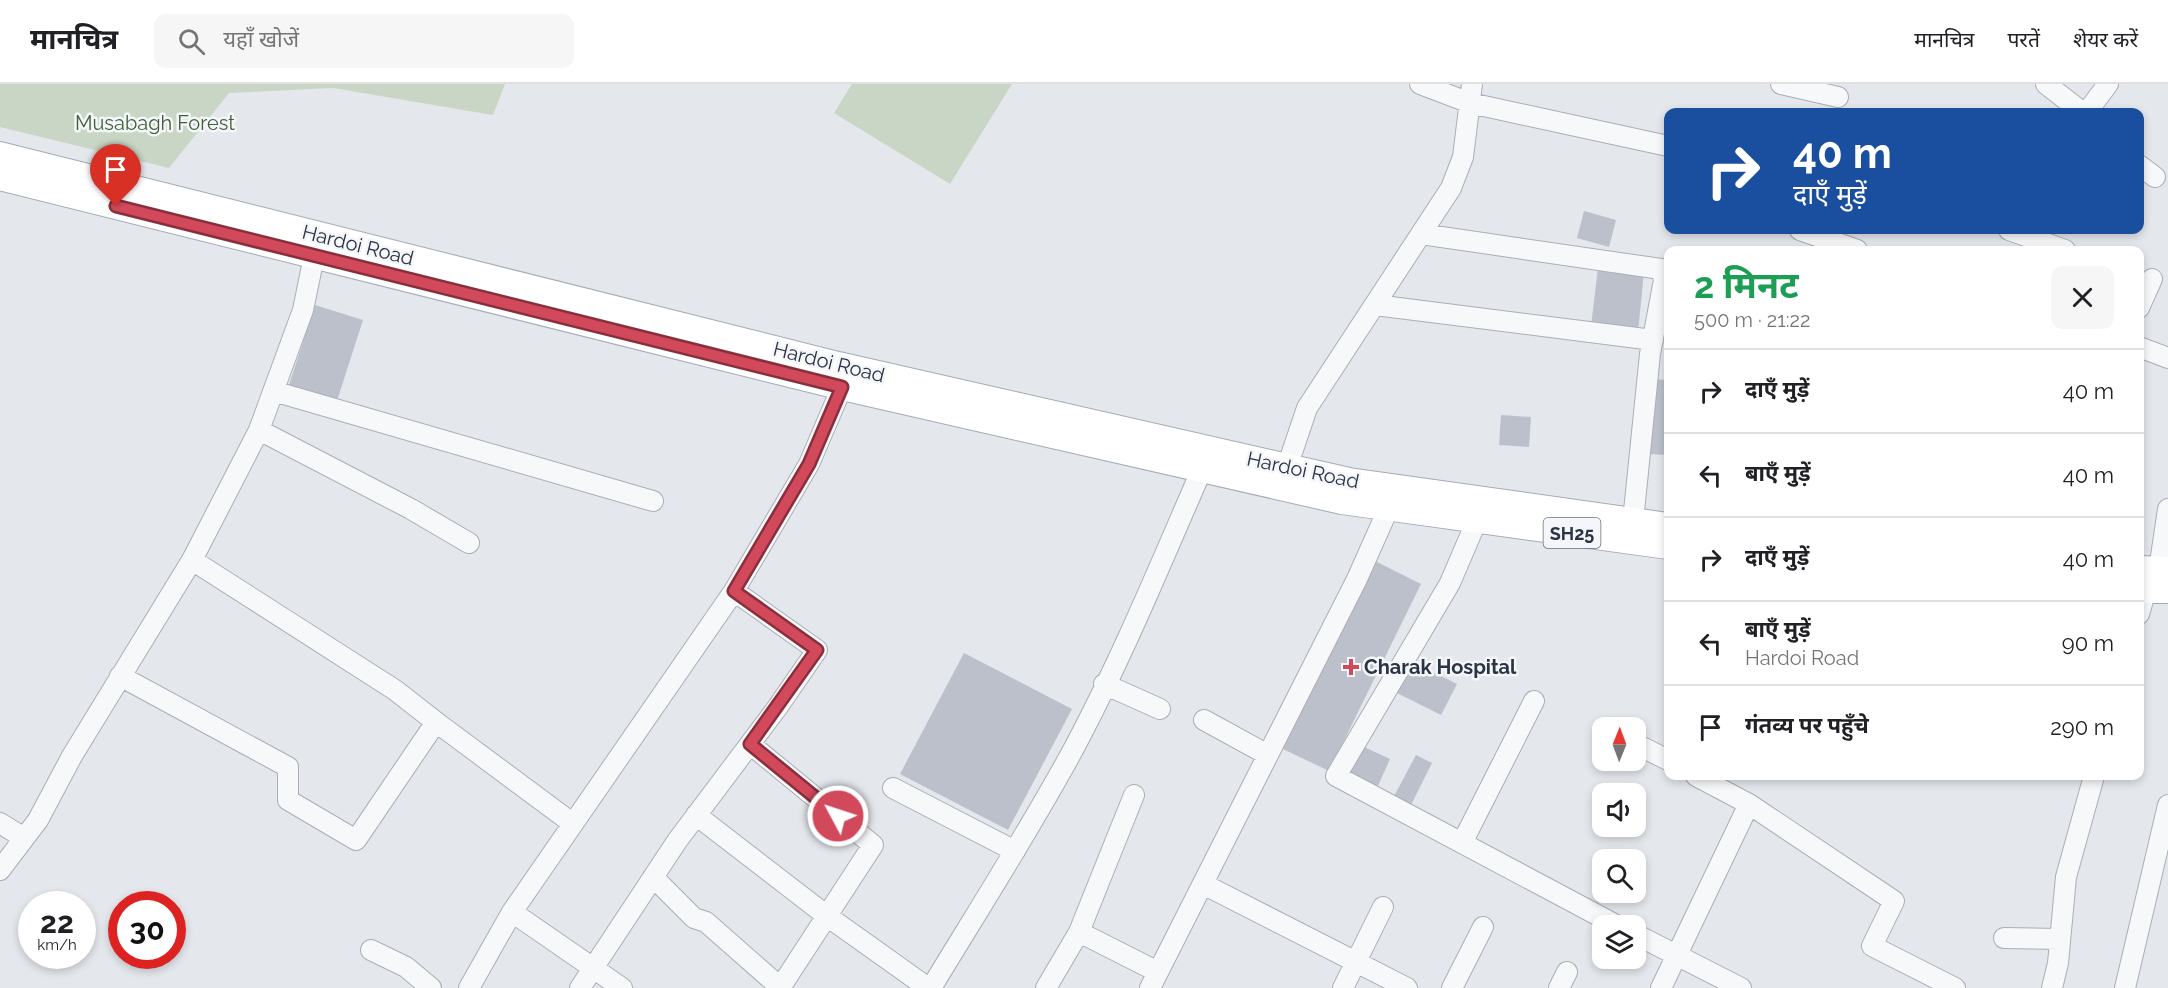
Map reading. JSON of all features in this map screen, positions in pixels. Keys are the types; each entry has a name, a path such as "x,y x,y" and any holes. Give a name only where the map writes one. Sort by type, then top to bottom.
{"main road":[{"name":"Hardoi Road","path":"4,167 884,386 1202,469 1349,481 1394,498 1477,520 1664,545"},
{"name":"Hardoi Road","path":"317,245 842,387 884,386 1283,477"},
{"name":"Hardoi Road","path":"1394,498 1664,525"}],"street":[{"path":"1420,84 1471,94 1664,145"},
{"path":"1781,84 1838,98"},
{"path":"2046,84 2077,108"},
{"path":"2090,108 2108,84"},
{"path":"1283,477 1307,408 1455,178 1463,157 1471,94"},
{"path":"1421,234 1661,269 1664,280 1653,340 1633,521"},
{"path":"1811,234 1846,246"},
{"path":"2025,234 2055,246"},
{"path":"0,870 38,820 72,756 192,560 259,430 303,310 317,245"},
{"path":"2144,298 2153,279"},
{"path":"1375,305 1653,340"},
{"path":"2144,349 2168,358"},
{"path":"469,988 512,912 734,591 809,464 842,387"},
{"path":"273,392 653,501"},
{"path":"259,430 411,509 469,543"},
{"path":"696,815 827,916 929,988 1015,851 1073,749 1148,593 1202,469"},
{"path":"1079,932 1154,980 1394,498"},
{"path":"2151,585 2168,509"},
{"path":"1477,520 1450,583 1336,776 1597,915"},
{"path":"192,560 395,690 572,823"},
{"path":"580,988 696,815 817,650 734,591"},
{"path":"120,676 288,767 288,800 356,840 436,722"},
{"path":"1104,684 1160,708"},
{"path":"1462,843 1534,701"},
{"path":"1204,720 1268,755"},
{"path":"653,877 694,918 706,922 781,988 873,845 750,744"},
{"path":"1646,749 1664,758"},
{"path":"1704,780 1749,804 1894,901 1872,946 1955,988"},
{"path":"2052,988 2060,939 2066,877 2093,780"},
{"path":"893,788 1015,851"},
{"path":"1046,988 1079,932 1134,795"},
{"path":"1661,988 1749,804"},
{"path":"2125,988 2168,805"},
{"path":"0,823 24,838"},
{"path":"1203,884 1407,988"},
{"path":"1343,988 1383,908"},
{"path":"512,912 622,988"},
{"path":"1452,988 1483,927"},
{"path":"2004,938 2060,939"},
{"path":"1646,940 1741,988"},
{"path":"371,950 406,967 430,988"}],"green space":[{"name":"Musabagh Forest","path":"0,84 505,84 493,115 333,88 229,93 169,168 0,127"},
{"path":"852,84 1012,84 950,184 834,113"}],"building":[{"path":"1584,211 1616,220 1609,247 1577,238"},
{"path":"1598,268 1644,272 1638,332 1591,326"},
{"path":"315,305 363,320 336,404 288,388"},
{"path":"1653,379 1664,380 1664,455 1649,454"},
{"path":"1501,415 1531,417 1529,447 1499,445"},
{"path":"1375,561 1421,584 1329,771 1283,749"},
{"path":"964,653 1072,709 1008,830 900,774"},
{"path":"1409,660 1457,684 1441,715 1393,691"},
{"path":"1360,745 1390,759 1378,786 1348,772"},
{"path":"1416,755 1432,763 1409,809 1392,800"}],"place":[{"name":"Charak Hospital","path":"1351,667"}],"route":[{"path":"116,206 842,387 809,464 734,591 817,650 750,744 838,816"}]}
